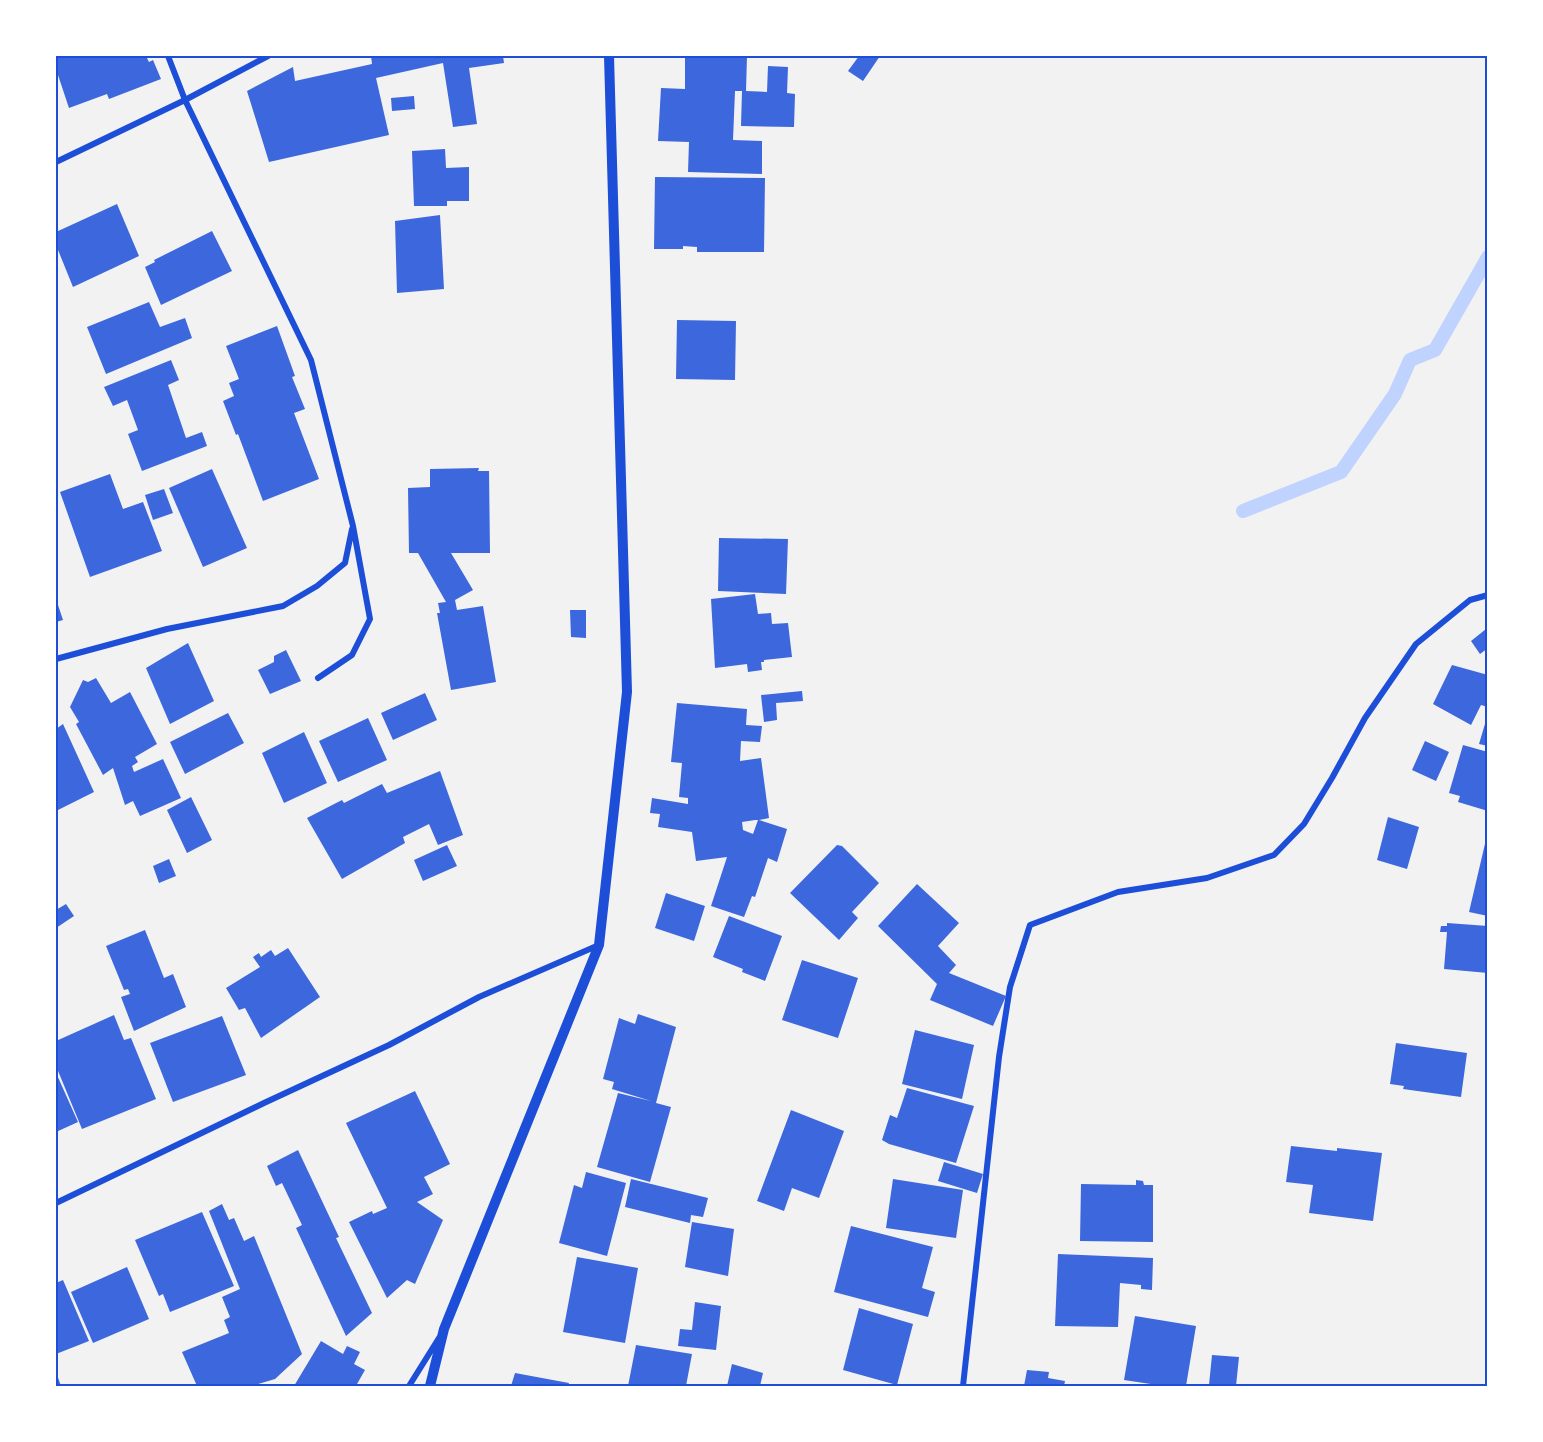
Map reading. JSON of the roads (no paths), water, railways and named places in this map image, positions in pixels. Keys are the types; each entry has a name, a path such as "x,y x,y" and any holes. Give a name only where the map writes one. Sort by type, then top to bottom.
{"street":[{"path":"168,56 185,100 311,360 353,526 370,619 352,655 318,678"},
{"path":"56,162 185,100 268,56"},
{"path":"430,1386 444,1329 599,945 627,692 609,56"},
{"path":"56,659 167,629 283,606 317,586 345,563 353,526"},
{"path":"963,1386 999,1057 1010,987 1030,925 1118,892 1207,878 1274,855 1304,824 1365,718 1416,644 1470,600 1488,595"},
{"path":"56,1203 389,1045 479,997 599,945"},
{"path":"410,1386 444,1329"}],"waterway":[{"path":"1243,511 1341,472 1395,394 1410,360 1435,350 1488,257"}]}
